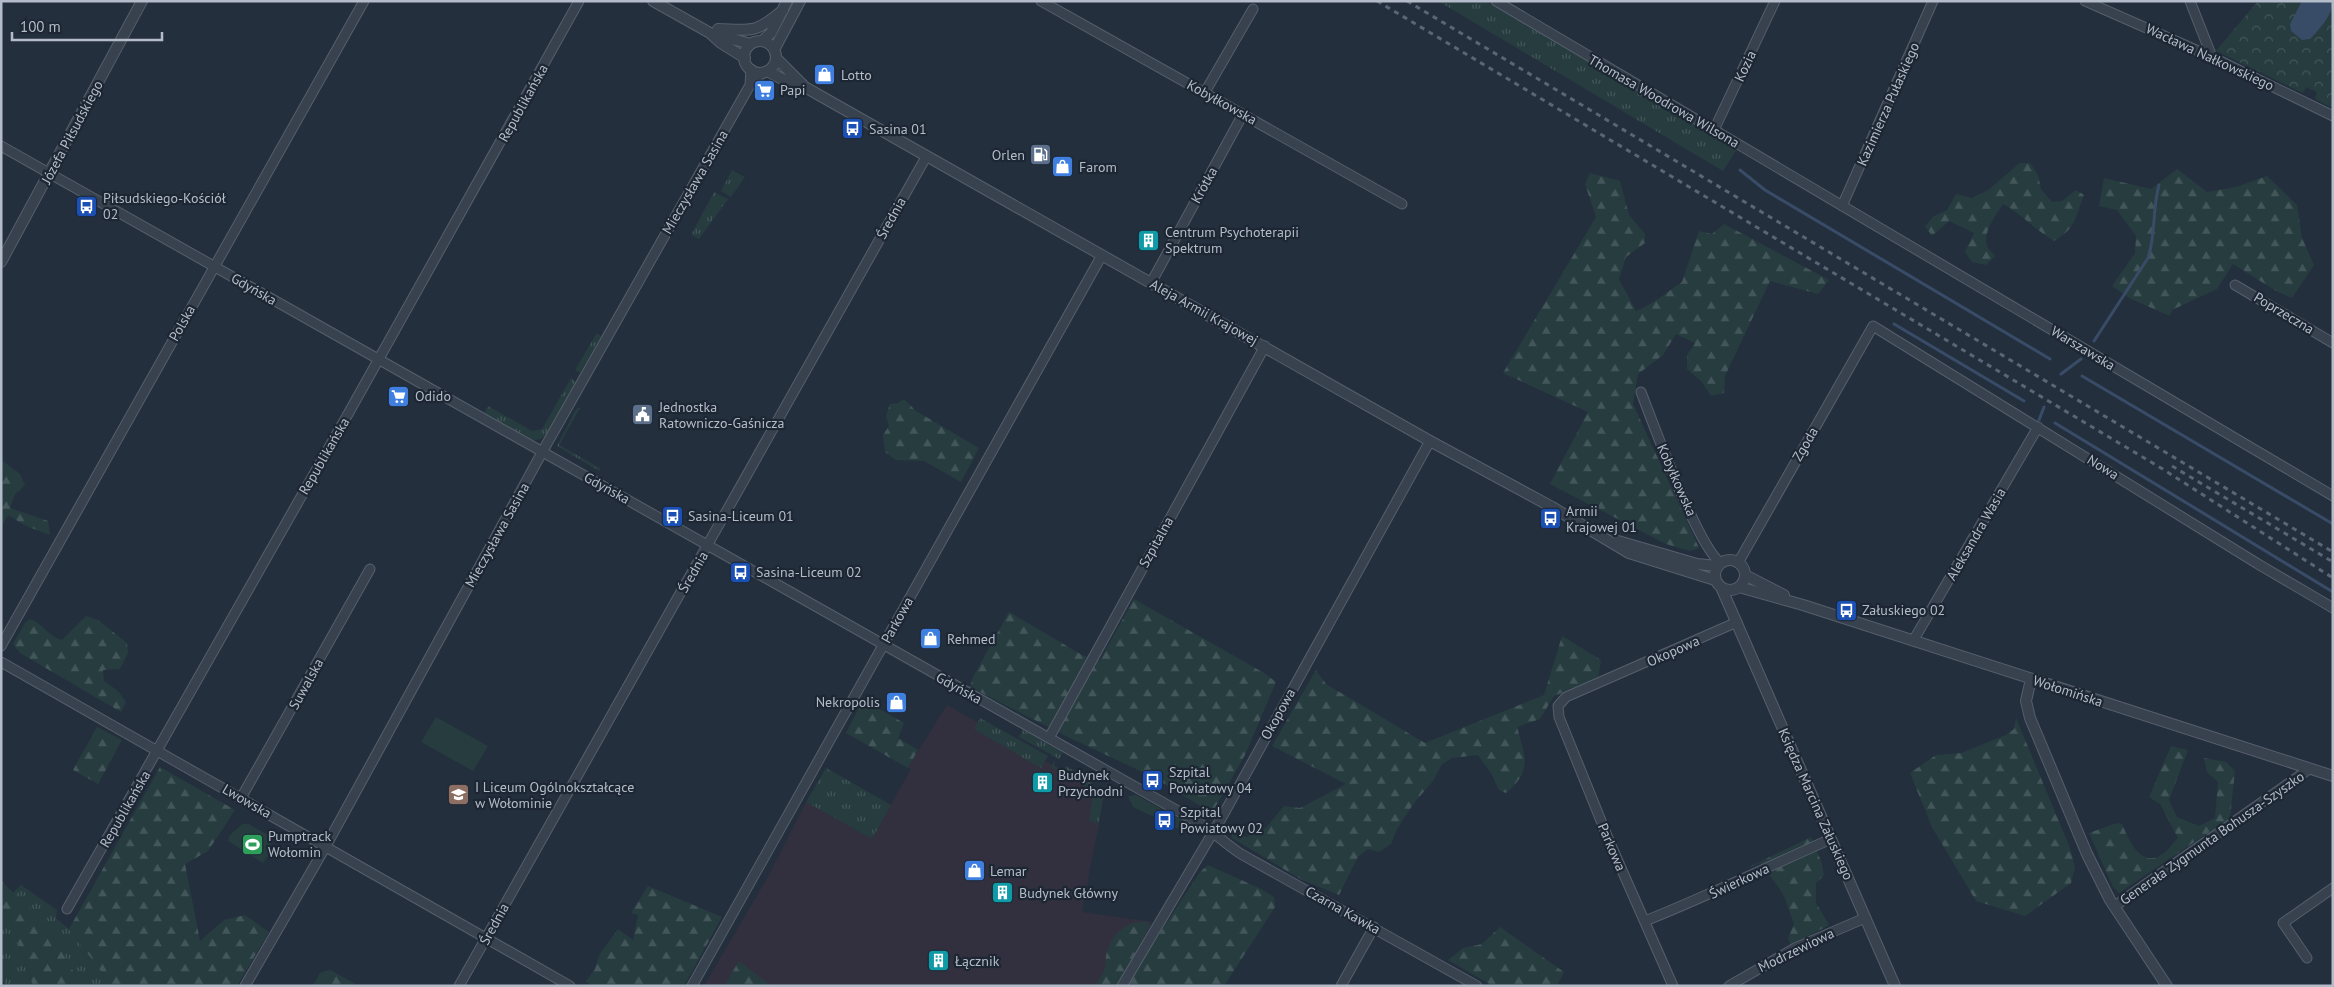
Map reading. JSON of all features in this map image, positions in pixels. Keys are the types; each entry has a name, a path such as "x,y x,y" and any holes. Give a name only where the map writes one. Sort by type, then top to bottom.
{"street":[{"name":"Józefa Piłsudskiego","path":"1,262 142,1"},
{"name":"Polska","path":"1,646 364,1"},
{"name":"Republikańska","path":"67,909 159,751 308,483 380,360 579,1"},
{"path":"653,1 706,31 745,58 751,69 765,71 772,66 775,54 800,1"},
{"name":"Kobyłkowska","path":"1041,1 1402,204"},
{"name":"Thomasa Woodrowa Wilsona","path":"1496,1 1833,201"},
{"name":"Kozia","path":"1714,130 1775,1"},
{"name":"Kazimierza Pułaskiego","path":"1842,206 1933,1"},
{"name":"Wacława Nałkowskiego","path":"2085,1 2212,57 2333,116"},
{"path":"2190,1 2212,57"},
{"path":"706,31 748,31 761,26 785,6"},
{"path":"706,31 751,44 762,41 770,34 785,6"},
{"path":"1205,92 1253,9"},
{"path":"762,41 768,43 775,54"},
{"path":"745,58 746,51 751,44"},
{"name":"Aleja Armii Krajowej","path":"775,54 803,86"},
{"name":"Mieczysława Sasina","path":"750,85 751,69"},
{"name":"Aleja Armii Krajowej","path":"765,71 786,81 803,86 1605,537 1629,553 1718,584"},
{"name":"Mieczysława Sasina","path":"245,986 326,846 542,452 750,85 765,71"},
{"name":"Krótka","path":"1151,283 1243,114"},
{"name":"Gdyńska","path":"1,146 708,545 883,646 1213,830"},
{"name":"Średnia","path":"459,986 926,156"},
{"name":"Warszawska","path":"1833,201 2333,496"},
{"name":"Parkowa","path":"692,986 1102,255"},
{"name":"Poprzeczna","path":"2235,285 2333,342"},
{"name":"Nowa","path":"1873,326 2038,426 2258,564 2333,608"},
{"name":"Zgoda","path":"1738,563 1873,326"},
{"name":"Szpitalna","path":"1049,738 1265,346"},
{"name":"Kobyłkowska","path":"1641,392 1691,512 1719,565"},
{"name":"Aleksandra Wasia","path":"1913,641 2038,426"},
{"name":"Okopowa","path":"1122,986 1222,817 1430,440"},
{"name":"Aleja Armii Krajowej","path":"1605,537 1697,564 1719,565"},
{"path":"1730,560 1738,563 1745,575 1737,588 1718,584 1719,565 1730,560"},
{"name":"Suwalska","path":"241,798 370,569"},
{"name":"Wołomińska","path":"1745,575 1803,605"},
{"name":"Księdza Marcina Załuskiego","path":"1718,584 1737,622 1895,986"},
{"name":"Wołomińska","path":"1737,588 1803,605 2333,776"},
{"name":"Księdza Marcina Załuskiego","path":"1737,588 1734,609 1737,622"},
{"name":"Okopowa","path":"1558,706 1566,698 1737,622"},
{"name":"Lwowska","path":"1,662 570,986"},
{"path":"2031,679 2026,700 2030,718 2087,854 2114,906 2167,986"},
{"name":"Parkowa","path":"1558,706 1559,717 1610,842 1673,986"},
{"name":"Generała Zygmunta Bohusza-Szyszko","path":"2114,906 2309,769"},
{"name":"Czarna Kawka","path":"1213,830 1224,842 1241,854 1477,986"},
{"name":"Świerkowa","path":"1645,921 1715,893 1766,867 1831,839"},
{"path":"2307,958 2283,923 2333,888"},
{"name":"Modrzewiowa","path":"1729,986 1788,952 1866,918"},
{"path":"1341,986 1374,928"}],"shaded area":[{"path":"947,705 1104,794 1082,912 1153,922 1117,986 704,986 769,875 806,802 872,839 911,769 908,767"}],"green space":[{"path":"1438,1 1485,1 1737,149 1723,171"},
{"path":"2258,1 2333,1 2333,108 2315,99 2317,92 2306,87 2303,93 2216,51"},
{"path":"2020,163 2030,163 2038,175 2041,189 2052,202 2062,201 2076,190 2084,195 2071,227 2062,236 2054,241 2003,204 1990,224 1986,236 1987,246 1995,256 1986,265 1972,262 1965,252 1974,233 1949,221 1932,236 1925,226 1934,216 1947,210 1956,194 1972,198 1988,190"},
{"path":"2177,169 2207,192 2236,187 2267,176 2297,205 2302,238 2314,265 2292,298 2278,292 2233,264 2217,289 2172,310 2170,316 2131,299 2112,286 2135,253 2136,236 2117,210 2099,206 2104,178 2151,189"},
{"path":"732,170 745,177 731,197 721,191"},
{"path":"1590,173 1620,181 1629,215 1645,234 1645,243 1626,257 1619,279 1636,311 1682,282 1699,231 1712,234 1724,224 1829,280 1818,294 1770,281 1725,376 1724,393 1711,396 1701,381 1687,369 1687,355 1695,343 1676,334 1663,355 1638,374 1633,404 1699,548 1690,551 1666,544 1550,484 1588,412 1503,373 1596,217 1585,184"},
{"path":"714,192 728,199 699,239 691,235"},
{"path":"597,333 601,336 580,373 575,370"},
{"path":"571,378 576,382 546,435 541,439 533,440 484,413 488,406 532,431 542,429"},
{"path":"904,399 916,411 979,448 961,482 924,461 896,460 885,452 883,435 889,426 886,416 890,404 898,403"},
{"path":"580,408 559,445 600,468 599,471 557,446 576,409"},
{"path":"1,460 20,474 25,485 15,494 10,508 48,521 50,535 26,526 8,515 1,528"},
{"path":"1134,599 1264,673 1276,682 1245,755 1212,813 1151,776 1070,738 970,687 973,677 1009,612 1082,655 1100,660"},
{"path":"86,616 98,620 127,643 128,653 120,669 103,670 104,681 118,691 126,702 121,712 20,653 13,644 25,623 30,619 53,636 62,640"},
{"path":"1562,636 1601,660 1598,678 1554,696 1540,719 1517,727 1525,763 1515,785 1506,793 1499,790 1492,775 1478,755 1452,758 1442,764 1433,781 1414,803 1397,829 1391,844 1379,852 1368,849 1358,857 1339,895 1302,880 1232,838 1229,827 1246,837 1266,828 1284,806 1300,808 1346,784 1272,746 1316,670 1326,684 1425,743 1544,695"},
{"path":"863,700 904,723 898,738 918,750 908,768 846,733"},
{"path":"436,717 488,746 473,771 421,742"},
{"path":"980,718 1048,756 1041,768 974,729"},
{"path":"2016,718 2070,848 2075,867 2071,883 2025,916 1976,901 1932,827 1910,773 1936,755 1961,753 2006,735 2014,729"},
{"path":"97,727 122,740 98,784 73,770"},
{"path":"1023,730 1063,753 1059,759 1019,737"},
{"path":"2171,746 2188,750 2169,800 2177,817 2199,826 2215,818 2218,782 2207,772 2204,758 2226,762 2235,771 2230,818 2119,893 2113,887 2089,833 2117,823 2122,824 2131,843 2141,855 2147,858 2154,858 2168,850 2178,838 2160,804 2149,797"},
{"path":"1055,760 1054,766 1063,771 1066,766 1093,782 1090,789 1051,767"},
{"path":"160,767 235,810 208,851 185,864 200,941 224,920 245,915 269,932 237,986 112,986 69,929"},
{"path":"826,768 891,805 872,839 806,802"},
{"path":"1094,788 1104,794 1096,839 1098,823 1089,821"},
{"path":"1136,795 1190,824 1183,831 1166,823 1167,821 1162,818 1160,820 1133,807 1128,796"},
{"name":"Pumptrack Wołomin","path":"242,824 249,824 273,838 268,856 263,863 228,841 230,835"},
{"path":"1811,837 1821,861 1824,875 1816,883 1816,903 1829,925 1791,945 1788,938 1794,924 1783,893 1760,863 1747,868"},
{"path":"1208,865 1259,888 1274,897 1275,907 1224,986 1095,986 1104,970 1108,948 1116,935 1126,926 1133,923 1148,922 1150,925 1132,959 1144,957 1200,872"},
{"path":"2,882 43,920 82,986 33,986 11,921 1,902"},
{"path":"21,885 57,910 56,918 69,929 112,986 82,986 43,920 13,893"},
{"path":"648,886 722,917 684,986 592,986 586,981 595,969 599,955 618,929 633,940 638,915 631,913"},
{"path":"1,902 11,921 33,986 5,986 1,973"},
{"path":"1500,927 1564,972 1557,986 1493,986 1448,960 1463,948 1482,944"},
{"path":"739,961 771,986 724,986"},
{"path":"330,970 354,983 354,986 313,986 320,973"}],"water":[{"path":"2302,1 2333,1 2331,11 2321,26 2310,39 2302,40 2291,31 2290,24"}],"waterway":[{"path":"1740,170 1765,190 2050,359"},
{"path":"2094,341 2148,258 2159,185"},
{"path":"1894,324 2024,401"},
{"path":"2061,374 2081,359"},
{"path":"2082,376 2333,524"},
{"path":"2039,420 2044,407"},
{"path":"2055,423 2333,592"}],"railway":[{"path":"1377,1 2161,468 2333,578"},
{"path":"1407,1 2333,552"},
{"path":"2172,466 2333,562"}],"place":[{"name":"Lotto","path":"825,75"},
{"name":"Papi","path":"764,90"},
{"name":"Sasina 01","path":"853,129"},
{"name":"Orlen","path":"1041,155"},
{"name":"Farom","path":"1063,167"},
{"name":"Piłsudskiego-Kościół 02","path":"87,206"},
{"name":"Centrum Psychoterapii Spektrum","path":"1149,240"},
{"name":"Odido","path":"399,396"},
{"name":"Jednostka Ratowniczo-Gaśnicza","path":"643,415"},
{"name":"Sasina-Liceum 01","path":"672,516"},
{"name":"Armii Krajowej 01","path":"1550,519"},
{"name":"Sasina-Liceum 02","path":"740,572"},
{"name":"Załuskiego 02","path":"1846,610"},
{"name":"Rehmed","path":"931,639"},
{"name":"Nekropolis","path":"896,702"},
{"name":"Szpital Powiatowy 04","path":"1153,780"},
{"name":"Budynek Przychodni","path":"1042,783"},
{"name":"I Liceum Ogólnokształcące w Wołominie","path":"459,795"},
{"name":"Szpital Powiatowy 02","path":"1164,820"},
{"name":"Pumptrack Wołomin","path":"252,844"},
{"name":"Lemar","path":"974,871"},
{"name":"Budynek Główny","path":"1003,893"},
{"name":"Łącznik","path":"939,961"}]}
